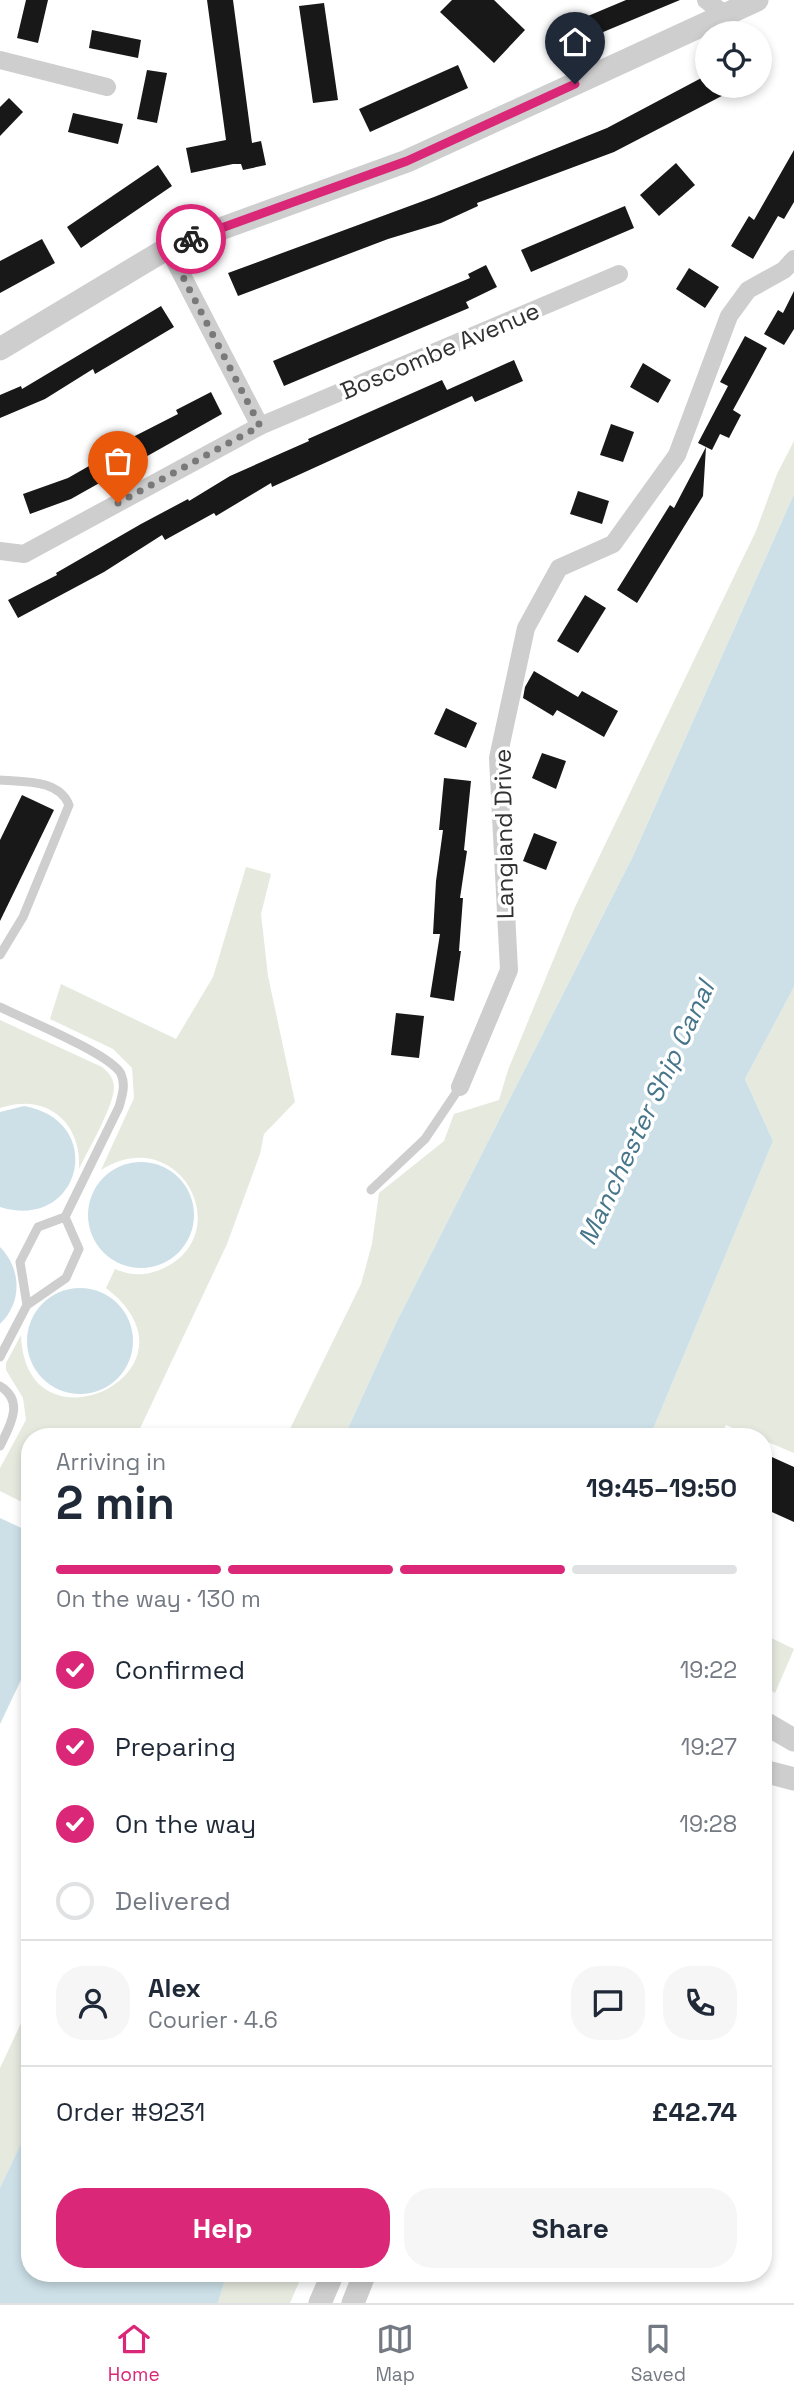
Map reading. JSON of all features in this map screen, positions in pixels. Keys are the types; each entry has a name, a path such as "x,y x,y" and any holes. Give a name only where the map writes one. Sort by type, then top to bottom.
{"street":[{"path":"706,0 727,16"},
{"path":"0,349 168,248 407,161 757,0"},
{"path":"0,60 107,87"},
{"path":"168,248 260,426"},
{"name":"Langland Drive","path":"460,1087 509,970 498,758 526,628 559,568 613,544 677,455 729,316 748,290 783,270 794,259"},
{"name":"Boscombe Avenue","path":"0,551 24,554 260,426 619,274"},
{"path":"772,1727 794,1740"},
{"path":"772,1773 794,1779"},
{"path":"320,2303 329,2282"},
{"path":"352,2303 361,2282"}],"lane":[{"path":"0,779 49,785 67,798 69,805 23,917 0,955"},
{"path":"0,1007 107,1059 122,1076 124,1087 119,1107 65,1217 38,1227 20,1262 27,1305"},
{"path":"372,1190 425,1139 460,1087"},
{"path":"0,1357 27,1305 66,1278 79,1249 65,1217"},
{"path":"0,1385 12,1397 15,1408 0,1446"}],"shaded area":[{"path":"794,441 794,494 633,856 396,1323 348,1428 290,1428 361,1284 372,1244 379,1193 444,1141 454,1114 499,1100 508,1070 575,907 756,531 777,474"},
{"path":"246,867 271,874 261,914 268,976 295,1102 264,1134 260,1154 227,1244 140,1428 22,1428 26,1420 23,1398 6,1370 6,1363 21,1335 30,1373 51,1392 78,1397 106,1390 128,1373 139,1348 134,1319 106,1288 115,1269 138,1274 162,1269 185,1253 196,1232 197,1209 190,1188 175,1171 154,1160 129,1159 101,1170 134,1098 132,1068 113,1049 50,1019 61,984 176,1039 213,977"},
{"path":"794,987 794,1453 772,1444 772,1428 733,1428 726,1425 724,1428 652,1428 773,1141 745,1079"},
{"path":"0,1020 102,1067 111,1077 114,1086 110,1104 79,1169 74,1137 58,1115 32,1104 0,1108"},
{"path":"21,1429 21,1502 0,1491 0,1468"},
{"path":"772,1638 794,1649 775,1693 772,1691"},
{"path":"21,2023 21,2143 0,2188 0,2068"},
{"path":"224,2282 299,2282 290,2303 218,2303"}],"water":[{"name":"Manchester Ship Canal","path":"794,494 794,987 745,1079 773,1141 654,1427 348,1428 396,1323 633,856"},
{"path":"24,1106 50,1116 67,1132 75,1151 74,1172 65,1190 50,1204 28,1210 0,1207 0,1112"},
{"path":"141,1162 161,1166 178,1178 190,1195 194,1215 190,1235 178,1252 161,1264 141,1268 121,1264 104,1252 92,1235 88,1215 92,1195 104,1178 121,1166"},
{"path":"0,1247 12,1265 16,1296 13,1306 0,1324"},
{"path":"80,1288 100,1292 117,1304 129,1321 133,1341 129,1361 117,1378 100,1390 80,1394 60,1390 43,1378 31,1361 27,1341 31,1321 43,1304 60,1292"},
{"path":"0,1518 21,1528 21,1680 0,1724"},
{"path":"21,2143 21,2282 224,2282 218,2303 0,2303 0,2188"}],"building":[{"path":"26,0 48,0 38,43 17,38"},
{"path":"207,0 233,0 252,143 261,141 266,165 243,170 241,164 233,164 191,173 186,148 226,140"},
{"path":"452,0 494,0 525,30 494,63 440,12"},
{"path":"626,0 680,0 584,40 576,21"},
{"path":"324,3 338,100 313,103 299,6"},
{"path":"92,30 141,40 138,58 89,48"},
{"path":"458,65 468,88 370,132 359,109"},
{"path":"147,70 167,73 157,123 137,119"},
{"path":"695,81 695,98 718,98 614,152 477,203 478,206 441,223 388,239 238,296 228,273 434,197 607,128"},
{"path":"9,98 23,112 0,136 0,107"},
{"path":"73,113 123,124 118,144 68,132"},
{"path":"794,150 794,202 784,219 778,216 753,259 731,246 749,216 754,220"},
{"path":"676,163 695,185 659,216 640,195"},
{"path":"158,165 172,186 81,248 67,227"},
{"path":"625,206 634,228 531,272 521,250"},
{"path":"42,239 55,263 0,293 0,261"},
{"path":"486,265 497,287 466,302 469,308 284,386 273,361 470,278 468,274"},
{"path":"689,268 719,287 705,308 676,289"},
{"path":"794,291 794,329 784,345 764,334 778,310 783,313"},
{"path":"161,306 174,327 95,374 93,369 45,399 0,418 0,395 21,386 22,389"},
{"path":"745,336 767,348 733,410 741,415 729,438 720,434 712,450 698,443 728,386 720,382"},
{"path":"514,360 523,381 475,402 472,396 272,487 271,483 216,516 214,513 165,540 162,535 104,572 18,618 8,600 230,476 309,441 308,439 442,380 447,390"},
{"path":"643,363 671,380 658,403 630,387"},
{"path":"211,392 222,414 71,499 30,514 23,494 68,478 131,442 129,439 178,414 176,410"},
{"path":"611,424 634,432 623,462 600,455"},
{"path":"706,447 703,496 637,603 617,590 670,505 674,508"},
{"path":"578,491 609,501 602,524 570,514"},
{"path":"585,595 606,608 578,653 557,641"},
{"path":"534,671 578,697 582,691 618,711 604,737 557,710 553,716 523,698 525,687"},
{"path":"446,708 477,723 466,748 434,734"},
{"path":"542,753 566,761 556,789 532,778"},
{"path":"444,778 471,781 464,850 467,851 460,898 463,898 461,951 454,1001 430,997 440,934 433,934 443,830 439,830"},
{"path":"22,795 54,810 0,921 0,840"},
{"path":"534,833 557,842 546,870 523,861"},
{"path":"396,1013 424,1016 419,1058 391,1055"},
{"path":"772,1457 794,1467 794,1522 772,1512"}],"way so far":[{"path":"118,503 260,426 168,248 191,239"}],"route":[{"path":"191,239 407,161 575,84"}]}
